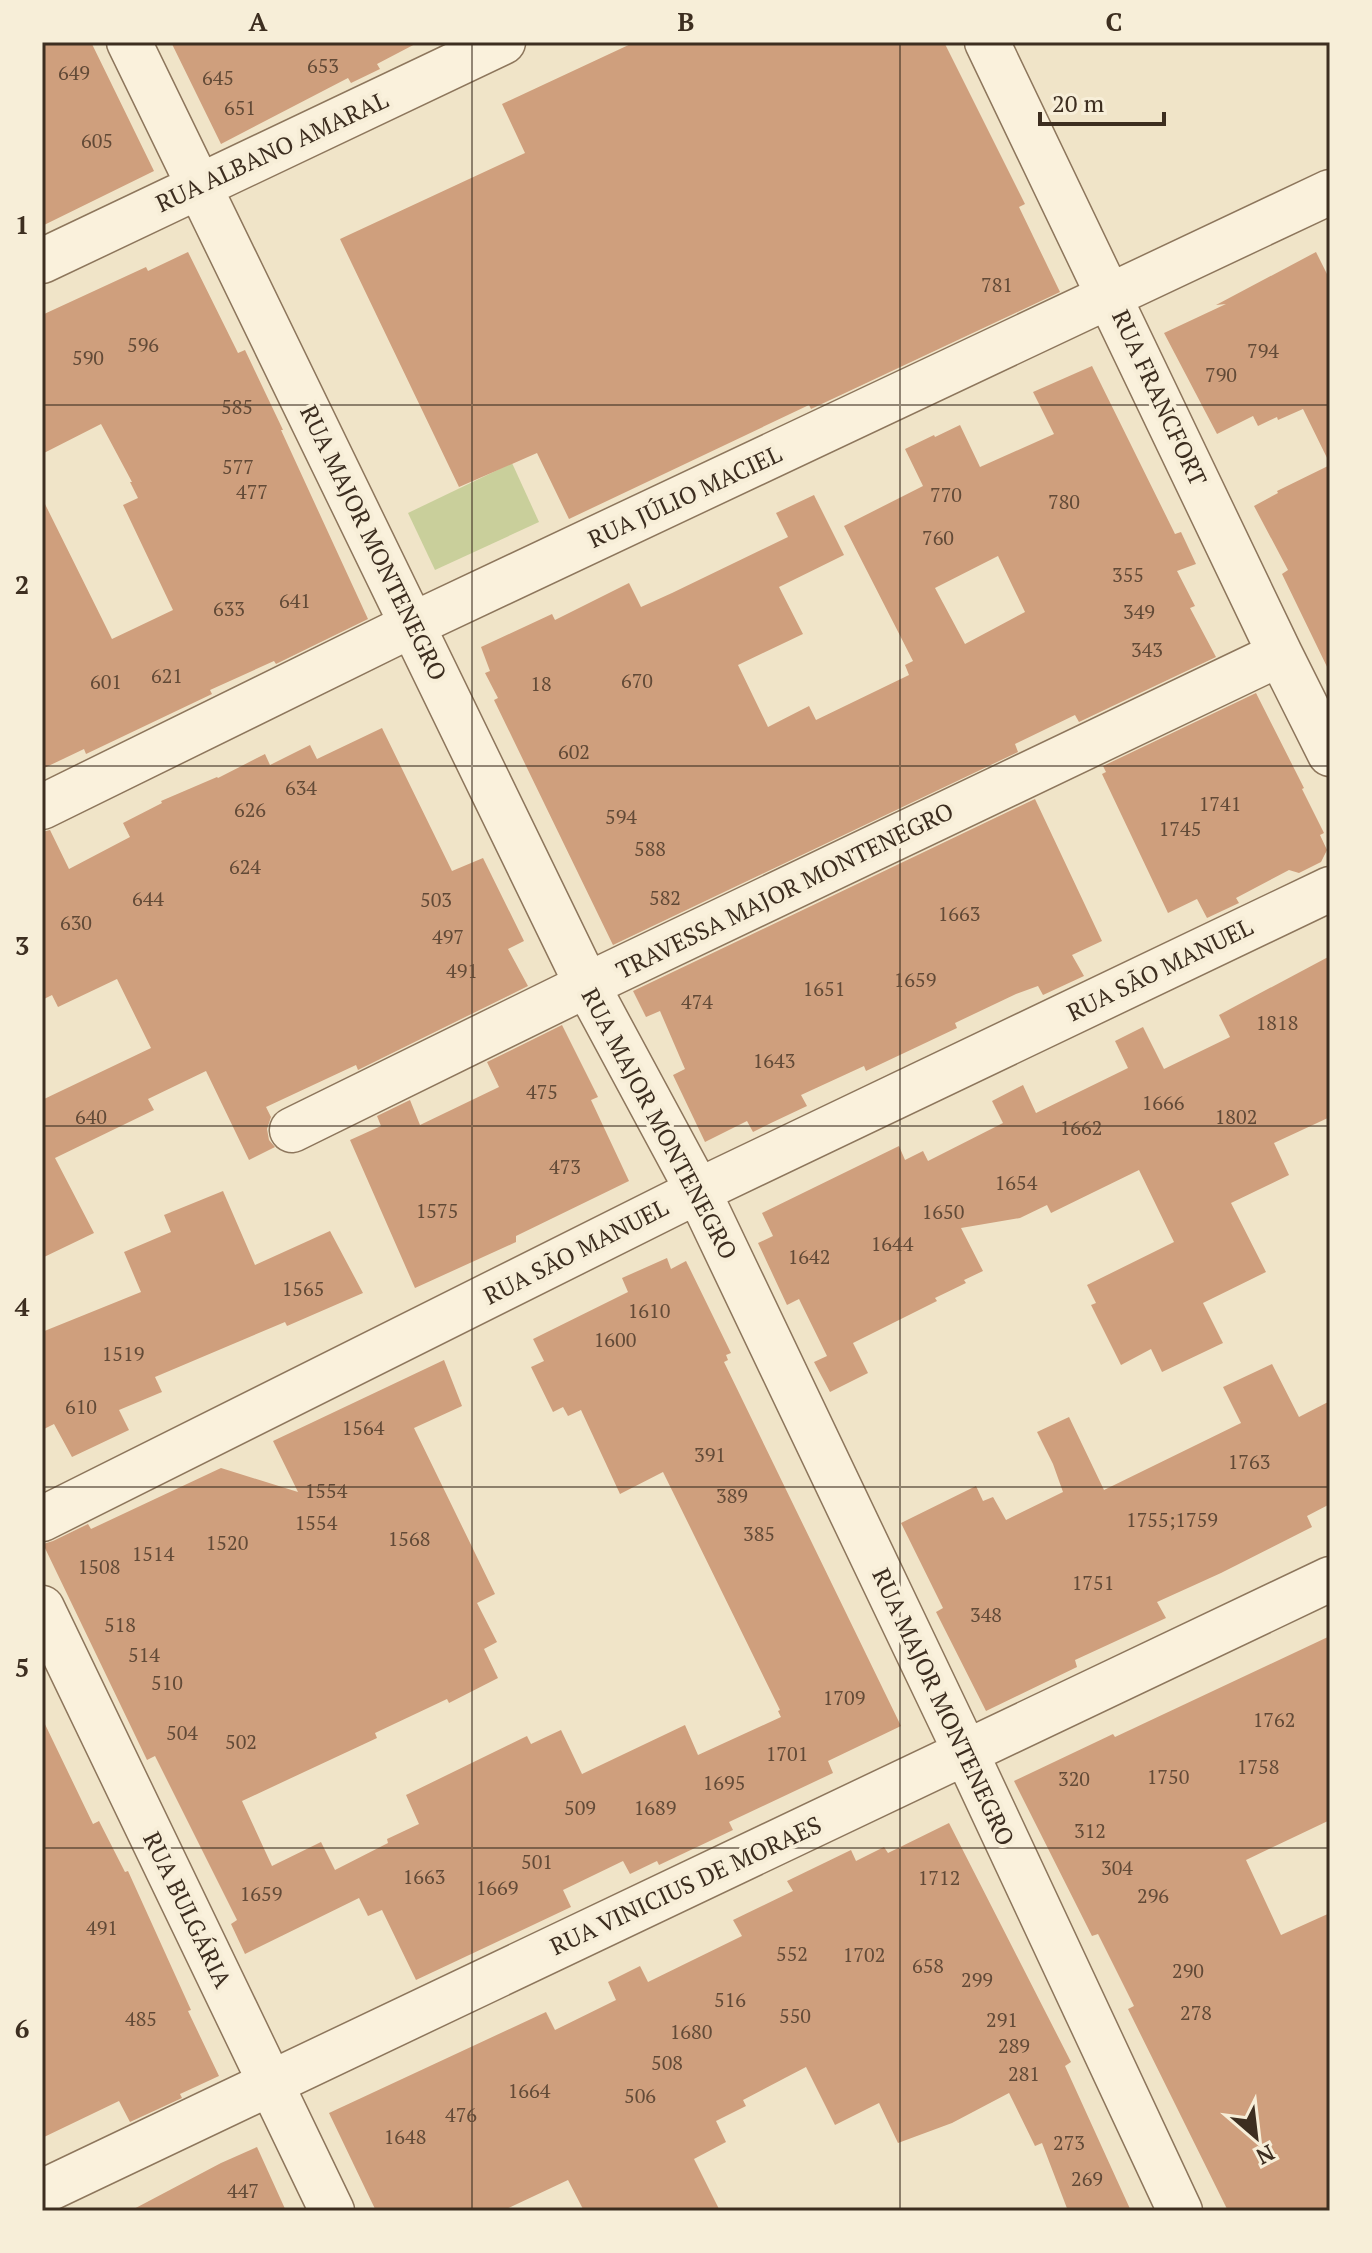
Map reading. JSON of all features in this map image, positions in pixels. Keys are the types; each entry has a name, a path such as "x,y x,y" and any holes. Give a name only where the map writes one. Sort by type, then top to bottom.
{"street":[{"name":"RUA MAJOR MONTENEGRO","path":"129,42 587,985 698,1191 1180,2211"},
{"name":"RUA ALBANO AMARAL","path":"42,261 503,42"},
{"name":"RUA FRANCFORT","path":"987,42 1330,754"},
{"name":"RUA JÚLIO MACIEL","path":"42,807 412,625 1330,192"},
{"name":"TRAVESSA MAJOR MONTENEGRO","path":"292,1130 587,985 1280,654"},
{"name":"RUA SÃO MANUEL","path":"42,1519 698,1191 1330,889"},
{"name":"RUA VINICIUS DE MORAES","path":"42,2192 1330,1579"},
{"name":"RUA BULGÁRIA","path":"42,1608 332,2211"}],"green space":[{"path":"512,463 539,522 435,570 408,513"}],"building":[{"path":"42,42 91,42 154,171 42,226"},
{"path":"171,42 419,42 377,64 380,69 351,83 348,78 221,144"},
{"path":"635,42 944,42 1025,204 1019,207 1060,292 811,409 809,405 569,519 537,453 459,487 340,239 525,153 502,104"},
{"path":"188,252 238,353 245,350 368,619 276,664 274,661 210,690 212,694 86,754 84,749 42,769 42,498 112,639 173,610 123,505 138,498 101,424 42,454 42,315 146,267 148,271"},
{"path":"1316,252 1330,280 1330,464 1303,409 1258,426 1253,416 1217,434 1164,333 1226,304 1216,305"},
{"path":"1092,366 1175,534 1181,532 1196,564 1177,571 1195,606 1190,608 1216,657 1079,722 1075,715 1015,744 1018,752 613,945 494,700 498,698 485,673 490,671 481,647 552,614 555,620 629,583 641,607 672,593 788,537 776,513 814,495 844,555 779,587 803,634 738,665 768,727 809,706 816,720 909,675 905,665 913,661 844,526 923,486 905,449 934,435 960,425 980,467 1054,434 1033,392","holes":["998,556 1025,612 965,644 935,588"]},
{"path":"1330,465 1330,673 1282,574 1288,570 1254,506"},
{"path":"1256,693 1304,788 1324,833 1320,835 1327,850 1321,862 1299,873 1289,870 1236,898 1239,903 1207,918 1197,899 1168,913 1102,774 1106,772 1103,766"},
{"path":"382,728 452,871 483,858 524,941 508,949 528,986 358,1070 356,1065 266,1107 271,1117 267,1129 269,1140 275,1147 249,1160 206,1071 148,1099 154,1110 55,1158 94,1233 42,1258 42,1100 151,1048 117,979 58,1007 52,995 42,1000 42,832 50,830 69,869 130,837 123,823 161,801 218,778 265,754 270,765 310,745 317,759"},
{"path":"1035,799 1102,941 1072,955 1084,976 1043,995 1038,986 1016,994 955,1023 957,1028 866,1071 864,1066 801,1095 807,1106 753,1132 747,1121 705,1142 673,1075 685,1069 660,1011 646,1017 633,991"},
{"path":"1330,956 1330,1117 1274,1143 1289,1175 1231,1203 1266,1272 1203,1303 1223,1343 1162,1372 1151,1349 1121,1365 1091,1305 1096,1303 1087,1285 1174,1242 1139,1170 1051,1213 1047,1205 1020,1218 961,1228 983,1271 935,1298 937,1301 853,1343 868,1373 830,1392 814,1362 827,1356 799,1299 787,1305 758,1243 773,1236 762,1213 899,1146 905,1160 923,1151 928,1161 1003,1123 992,1101 1023,1085 1036,1113 1128,1068 1115,1041 1143,1027 1164,1069 1230,1037 1219,1015"},
{"path":"562,1025 598,1097 591,1100 629,1181 516,1236 516,1242 415,1288 350,1140 381,1126 377,1116 410,1100 420,1125 499,1087 487,1062"},
{"path":"223,1191 255,1265 330,1231 363,1293 155,1377 162,1392 119,1410 129,1430 72,1457 54,1424 42,1430 42,1332 141,1292 124,1252 171,1232 164,1215"},
{"path":"667,1258 671,1269 686,1261 731,1353 726,1355 728,1360 724,1362 901,1726 828,1761 833,1773 729,1822 733,1830 659,1865 657,1861 630,1874 623,1861 563,1890 571,1907 416,1980 382,1910 368,1916 359,1898 245,1954 231,1924 237,1920 155,1756 147,1760 43,1544 88,1524 91,1529 221,1468 298,1492 273,1441 444,1360 462,1406 414,1428 495,1594 477,1603 497,1642 484,1649 498,1678 449,1703 447,1699 375,1733 377,1738 242,1801 272,1866 321,1842 335,1870 388,1843 387,1839 419,1824 406,1795 527,1736 531,1744 561,1730 582,1774 685,1725 698,1755 781,1717 663,1472 620,1494 581,1410 568,1416 563,1407 553,1412 531,1367 544,1361 533,1339 628,1292 622,1278"},
{"path":"1272,1364 1299,1417 1330,1401 1330,1504 1307,1516 1312,1527 1157,1602 1166,1618 1075,1660 1077,1667 986,1711 936,1612 943,1608 901,1523 976,1486 983,1501 993,1497 1006,1520 1063,1492 1037,1432 1069,1417 1104,1490 1241,1423 1223,1387"},
{"path":"1330,1636 1330,1820 1246,1860 1281,1935 1330,1913 1330,2211 1228,2211 1128,2009 1134,2006 1098,1934 1092,1936 1014,1781"},
{"path":"42,1718 93,1824 99,1821 125,1872 128,1871 219,2076 180,2094 182,2098 130,2122 119,2101 42,2138"},
{"path":"949,1823 1071,2062 1065,2066 1131,2211 1068,2211 1042,2143 1035,2146 1009,2093 952,2123 898,2143 879,2103 835,2125 806,2067 743,2100 746,2106 716,2121 726,2142 694,2159 720,2211 584,2211 568,2180 502,2211 376,2211 329,2113 546,2012 555,2030 616,2000 608,1982 640,1966 648,1982 742,1936 733,1920 793,1891 787,1881 851,1850 856,1861 884,1847 888,1853"},
{"path":"257,2147 286,2211 130,2211 221,2163"}]}
